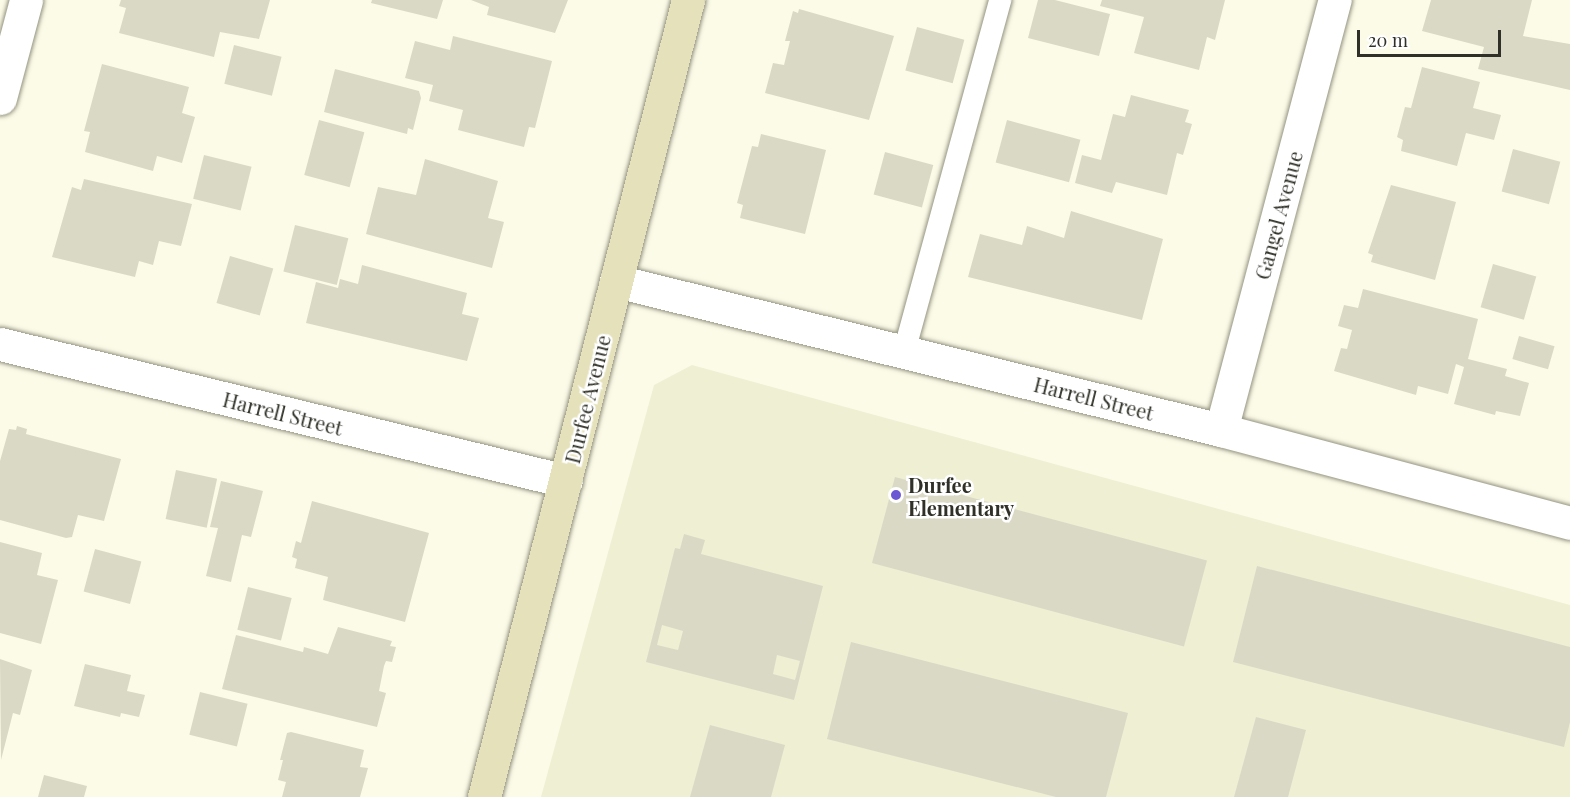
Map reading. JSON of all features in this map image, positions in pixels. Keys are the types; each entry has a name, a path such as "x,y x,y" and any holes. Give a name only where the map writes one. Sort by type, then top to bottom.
{"street":[{"path":"0,98 26,0"},
{"name":"Durfee Avenue","path":"484,797 688,0"},
{"name":"Gangel Avenue","path":"1221,430 1335,0"},
{"name":"Harrell Street","path":"616,281 1221,430 1570,523"},
{"name":"Harrell Street","path":"0,344 566,482"}],"lane":[{"path":"904,352 1000,0"}],"shaded area":[{"name":"Durfee Elementary","path":"692,365 1570,605 1570,797 541,797 654,385"}],"building":[{"path":"121,0 270,0 259,39 220,32 214,57 119,33 126,8 119,6"},
{"path":"372,0 443,0 437,19 371,3"},
{"path":"471,0 568,0 555,33 487,15 489,7"},
{"path":"1038,0 1055,0 1110,14 1099,56 1028,38"},
{"path":"1102,0 1225,0 1215,40 1207,37 1199,70 1134,53 1144,17 1100,6"},
{"path":"1431,0 1532,0 1523,36 1570,44 1570,90 1478,69 1484,47 1422,31"},
{"path":"799,9 894,36 869,120 765,93 773,63 784,65 790,41 785,41 793,11 798,13"},
{"path":"917,27 964,40 953,83 905,70"},
{"path":"453,36 552,61 535,128 529,127 524,147 458,130 463,110 429,101 433,85 405,78 415,41 450,50"},
{"path":"234,45 282,57 272,96 224,84"},
{"path":"102,64 189,87 182,113 195,117 182,163 157,156 153,171 85,152 90,132 84,131"},
{"path":"1422,67 1480,82 1473,108 1501,115 1494,140 1466,133 1457,166 1401,151 1403,140 1397,137 1405,107 1411,108"},
{"path":"335,69 419,91 421,98 413,130 408,128 407,134 324,112"},
{"path":"1131,95 1189,110 1185,122 1192,124 1183,155 1177,153 1167,195 1116,182 1112,193 1075,183 1082,155 1101,160 1113,114 1125,117"},
{"path":"319,120 364,132 350,187 304,175"},
{"path":"1007,120 1080,140 1069,182 996,163"},
{"path":"761,134 826,150 805,234 740,218 743,205 737,203 752,146 758,147"},
{"path":"1513,149 1560,162 1549,204 1502,192"},
{"path":"885,152 933,165 922,207 874,195"},
{"path":"204,155 252,167 241,211 193,199"},
{"path":"425,159 498,181 488,218 504,222 492,268 366,234 378,187 416,195"},
{"path":"84,179 192,204 181,246 159,241 153,265 139,261 135,277 52,257 72,187 81,190"},
{"path":"1391,185 1456,202 1435,280 1371,262 1373,255 1368,253"},
{"path":"1071,211 1163,239 1142,320 968,277 980,234 1022,245 1027,226 1064,238"},
{"path":"295,225 348,238 337,285 283,272"},
{"path":"230,256 273,268 260,316 216,303"},
{"path":"1493,264 1536,276 1524,320 1481,307"},
{"path":"362,265 467,293 462,314 479,318 467,361 306,323 316,282 338,288 340,279 358,284"},
{"path":"1363,289 1478,319 1468,359 1507,369 1505,376 1529,383 1520,416 1496,411 1495,415 1454,404 1464,367 1456,364 1448,394 1418,386 1416,395 1334,371 1341,348 1347,349 1352,330 1338,326 1344,305 1358,308"},
{"path":"1519,336 1555,346 1548,369 1512,359"},
{"path":"17,426 27,429 26,434 121,459 104,521 78,515 72,537 66,538 0,520 0,461 9,429 16,430"},
{"path":"176,470 217,479 207,528 166,519"},
{"path":"895,477 1207,561 1184,647 872,563"},
{"path":"221,481 263,491 251,537 242,535 231,582 206,576 218,528 210,527"},
{"path":"312,501 429,533 405,622 323,600 328,577 295,568 297,559 292,557 296,541 301,543"},
{"path":"684,534 705,540 701,554 823,586 794,700 646,662 675,548 680,549","holes":["662,625 683,631 678,650 657,645","777,655 800,661 795,680 773,674"]},
{"path":"0,542 42,553 37,575 58,580 41,644 0,633"},
{"path":"95,549 141,561 130,604 84,592"},
{"path":"1257,566 1570,647 1570,722 1564,747 1233,662"},
{"path":"248,587 292,598 281,641 237,630"},
{"path":"338,627 392,641 390,646 396,647 392,662 386,661 384,666 379,691 386,693 377,727 222,689 236,635 303,652 304,647 328,654"},
{"path":"851,642 1128,713 1106,797 1056,797 827,739"},
{"path":"0,659 32,670 20,715 13,713 1,760"},
{"path":"85,664 131,675 127,691 145,695 139,717 121,713 120,717 74,706"},
{"path":"200,692 248,704 237,747 189,735"},
{"path":"1256,717 1306,730 1288,797 1234,797"},
{"path":"710,725 785,745 771,797 690,797"},
{"path":"291,732 364,750 360,767 368,768 360,797 282,797 286,782 278,780 283,760 280,760 287,733"},
{"path":"44,775 87,786 84,797 38,797"}],"place":[{"name":"Durfee Elementary","path":"896,495"}]}
